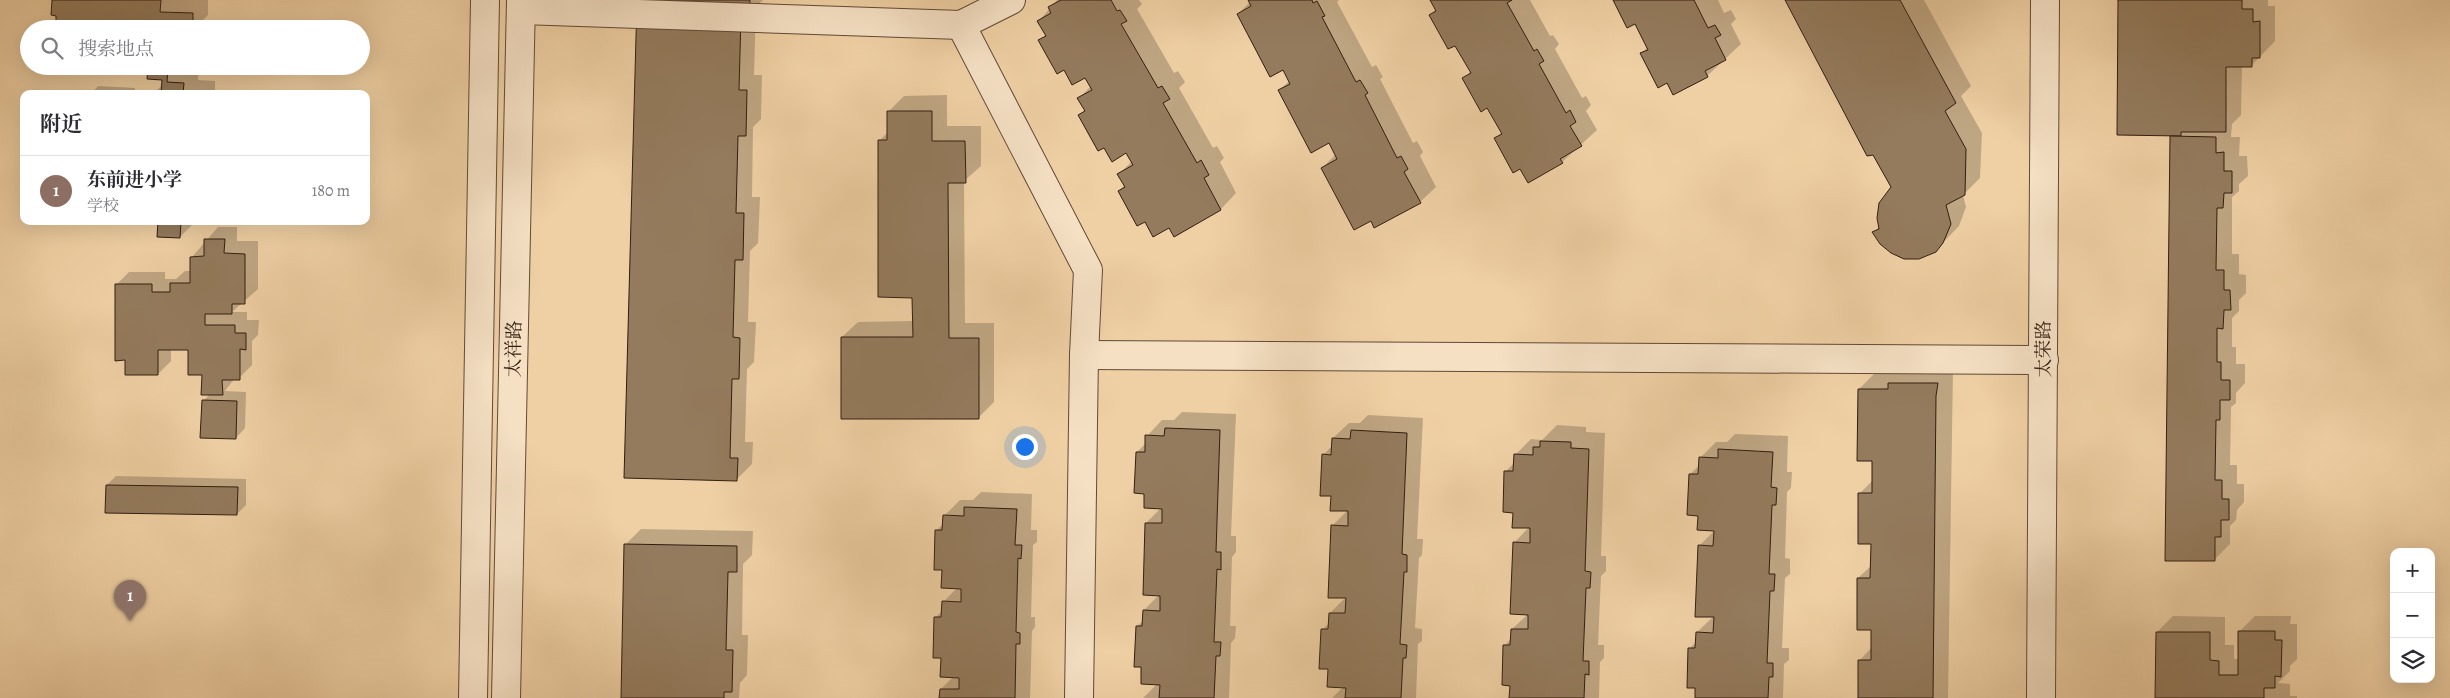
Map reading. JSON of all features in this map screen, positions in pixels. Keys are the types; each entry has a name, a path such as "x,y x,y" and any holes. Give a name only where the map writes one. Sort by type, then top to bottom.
{"street":[{"name":"太祥路","path":"473,698 485,0"},
{"path":"521,5 961,25 1011,0"},
{"name":"太荣路","path":"2041,698 2045,0"},
{"name":"太祥路","path":"506,698 521,5"},
{"path":"961,25 1088,270 1084,355 1079,698"},
{"path":"1084,355 2044,360"}],"building":[{"path":"52,0 161,0 160,12 193,13 193,20 56,20 56,16 51,15"},
{"path":"637,0 750,0 749,15 741,15 739,90 747,90 746,136 738,136 736,213 744,213 743,260 735,260 733,337 740,338 739,379 732,379 730,458 738,458 737,481 624,478"},
{"path":"1061,0 1111,0 1117,11 1120,10 1127,21 1121,24 1158,88 1162,86 1170,99 1163,103 1197,163 1201,160 1209,175 1204,178 1221,210 1174,237 1169,228 1153,237 1145,222 1137,226 1118,191 1125,187 1117,174 1133,165 1126,153 1112,162 1104,148 1098,151 1078,115 1085,111 1077,98 1092,90 1085,78 1072,85 1064,70 1057,74 1038,40 1046,36 1037,21 1051,13 1048,7"},
{"path":"1248,0 1312,0 1313,3 1317,1 1325,16 1322,17 1356,82 1360,80 1368,93 1365,95 1397,158 1401,156 1408,169 1404,172 1421,203 1374,228 1371,221 1354,230 1321,168 1337,159 1329,143 1311,153 1278,90 1290,84 1283,70 1270,77 1237,14 1251,6"},
{"path":"1430,0 1512,0 1507,3 1534,51 1537,49 1544,61 1539,64 1566,113 1570,110 1576,122 1570,126 1582,146 1560,159 1563,163 1528,183 1520,169 1513,173 1494,138 1502,134 1487,108 1481,112 1462,78 1471,73 1455,46 1448,49 1429,15 1436,11"},
{"path":"1613,0 1694,0 1708,28 1715,25 1721,35 1715,38 1726,60 1705,71 1708,77 1673,95 1667,83 1658,88 1640,53 1648,50 1635,24 1627,28"},
{"path":"1785,0 1900,0 1956,103 1945,111 1966,149 1965,195 1946,205 1951,224 1943,243 1936,252 1919,259 1904,259 1891,253 1880,244 1872,232 1879,229 1877,218 1879,203 1891,187 1873,155 1867,156"},
{"path":"2118,0 2242,0 2242,9 2253,9 2253,22 2260,21 2260,58 2252,58 2252,67 2226,67 2226,132 2181,132 2181,136 2117,135"},
{"path":"147,75 167,75 167,82 184,83 183,90 161,90 162,80 147,79"},
{"path":"887,111 932,111 932,141 965,141 966,183 948,183 949,338 979,338 979,419 841,419 841,337 913,337 912,298 878,297 878,140 887,140"},
{"path":"2170,136 2216,137 2216,153 2224,152 2224,171 2232,171 2232,193 2224,193 2223,208 2217,208 2216,270 2224,270 2224,290 2230,290 2231,310 2224,310 2223,329 2217,328 2217,362 2221,362 2221,380 2230,380 2230,400 2220,400 2220,420 2216,420 2215,480 2222,480 2222,499 2229,499 2229,520 2221,520 2221,537 2215,537 2215,561 2165,561"},
{"path":"158,225 181,225 180,238 157,237"},
{"path":"204,239 225,239 224,253 245,254 245,304 232,304 232,314 205,314 205,325 235,325 235,333 246,333 246,350 240,349 240,380 222,380 223,395 201,395 202,375 188,375 188,350 158,350 158,375 125,375 125,360 115,361 115,284 152,284 152,292 170,292 170,283 190,283 190,257 204,256"},
{"path":"1888,383 1938,383 1936,396 1933,698 1858,698 1858,660 1871,660 1871,630 1857,630 1857,578 1870,578 1871,544 1858,544 1858,493 1872,493 1872,461 1857,461 1858,389 1888,389"},
{"path":"202,400 237,401 236,439 200,438"},
{"path":"1165,428 1220,430 1216,552 1221,552 1221,570 1217,569 1214,642 1221,642 1220,656 1216,656 1214,698 1159,698 1160,685 1141,684 1141,667 1134,667 1136,626 1142,626 1143,610 1160,611 1160,596 1143,595 1145,523 1162,523 1162,509 1144,508 1144,494 1134,493 1136,452 1145,452 1145,435 1164,436"},
{"path":"1351,430 1407,433 1402,554 1407,555 1407,572 1404,572 1400,644 1407,645 1406,658 1403,658 1401,698 1345,698 1346,688 1327,687 1328,669 1319,669 1321,629 1328,629 1329,613 1345,613 1346,598 1328,598 1331,525 1348,526 1348,511 1330,511 1331,496 1320,496 1322,454 1331,455 1332,438 1350,439"},
{"path":"1540,441 1571,442 1571,448 1589,449 1585,571 1591,572 1590,588 1586,588 1583,661 1589,661 1589,675 1585,674 1584,698 1509,698 1510,686 1502,685 1503,645 1510,645 1511,629 1528,629 1528,615 1510,614 1513,542 1530,543 1530,528 1512,528 1513,513 1503,512 1504,471 1513,471 1514,454 1533,455 1533,447 1540,447"},
{"path":"1718,449 1773,452 1771,487 1777,488 1776,505 1772,505 1769,574 1775,574 1774,591 1770,591 1767,663 1773,663 1773,677 1769,677 1768,698 1695,698 1695,688 1687,688 1688,648 1695,648 1696,632 1713,633 1714,617 1695,617 1698,545 1713,546 1714,531 1697,530 1698,516 1687,515 1689,474 1698,474 1699,457 1718,458"},
{"path":"106,485 238,487 237,515 105,513"},
{"path":"964,507 1017,509 1015,545 1022,545 1021,559 1018,558 1016,632 1020,633 1020,644 1016,644 1015,698 939,698 940,689 959,689 959,678 940,677 941,658 933,658 934,617 941,617 942,601 961,602 961,589 941,588 942,570 934,570 935,530 942,530 943,515 964,516"},
{"path":"624,544 737,546 737,572 728,572 726,650 733,650 732,692 724,692 724,698 621,698"},
{"path":"2238,631 2275,631 2275,640 2282,640 2281,677 2275,676 2275,688 2264,688 2264,698 2155,698 2156,632 2210,632 2210,660 2219,661 2219,675 2238,675"}],"place":[{"name":"东前进小学","path":"130,621"}]}
